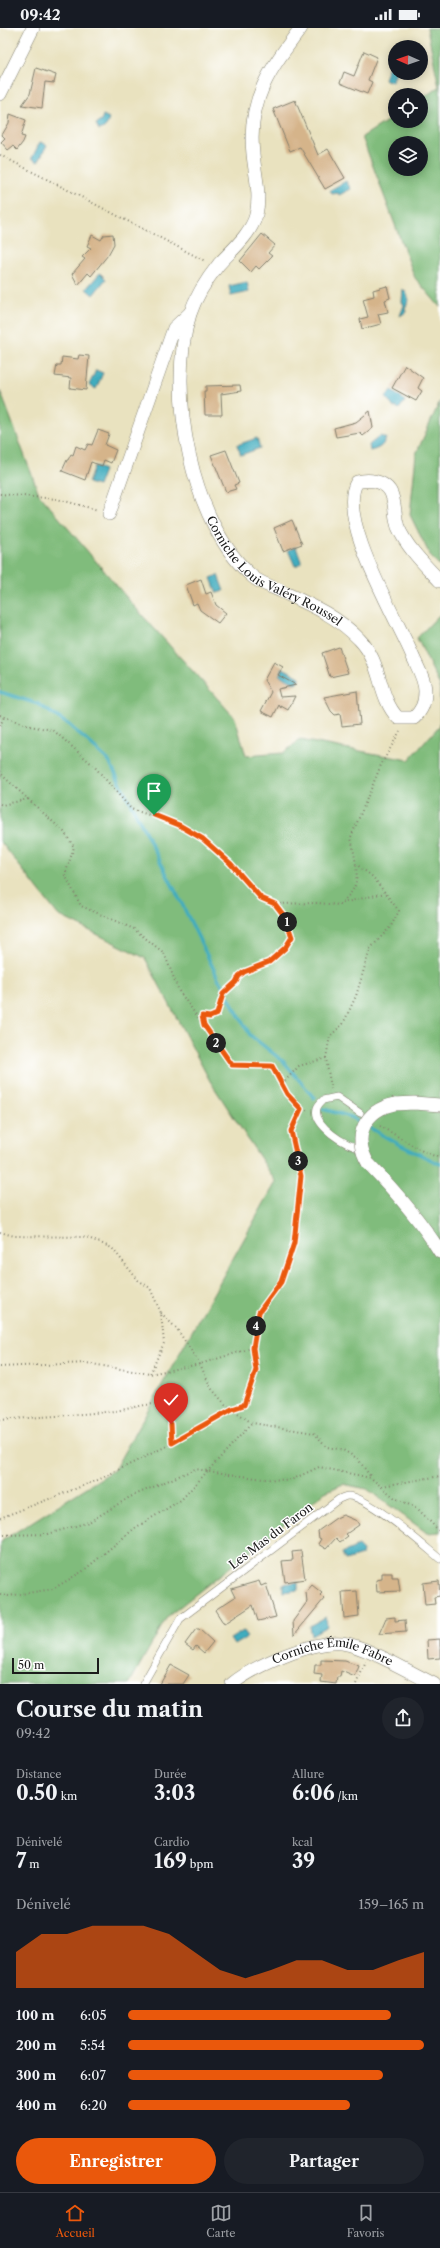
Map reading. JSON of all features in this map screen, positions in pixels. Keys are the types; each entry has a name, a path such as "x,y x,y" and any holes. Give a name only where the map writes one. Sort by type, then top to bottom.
{"street":[{"path":"0,94 33,28"},
{"name":"Corniche Louis Valéry Roussel","path":"301,28 271,68 262,85 256,109 252,130 253,154 258,180 258,198 255,217 246,234 217,267 197,296 190,314 184,348 181,385 185,433 197,484 215,530 227,549 254,578 332,615 360,639 379,671 389,708 398,718 405,720"},
{"path":"109,514 174,328 190,314"},
{"path":"405,720 414,718 420,712 423,705 425,691 422,678 403,633 366,559 353,517 353,489 357,482 369,480 378,482 390,491 398,527 404,538 440,581"},
{"path":"440,1105 414,1103 385,1106 369,1117 361,1136 360,1148 368,1163 395,1191 424,1227 440,1252"},
{"name":"Corniche Émile Fabre","path":"232,1684 244,1674 262,1665 309,1648 325,1644 342,1643 377,1657 434,1684"}],"lane":[{"path":"360,1113 345,1101 337,1097 323,1100 317,1108 318,1114 326,1130 352,1147 360,1148"},
{"name":"Les Mas du Faron","path":"143,1684 180,1619 339,1498 348,1496 357,1498 378,1510 440,1558"}],"path":[{"path":"0,155 217,267"},
{"path":"0,494 57,499 109,514"},
{"path":"0,715 30,726 53,730 94,766 130,809 179,825 203,839 230,863 261,898 275,904 318,903 339,905 341,903 386,893"},
{"path":"0,726 4,717"},
{"path":"341,903 352,892 358,881 351,837 381,765 405,720"},
{"path":"0,771 3,776 64,832 74,846 65,875 81,906 134,929 164,953 179,991 232,1065 272,1066 287,1094 301,1109 318,1114"},
{"path":"0,804 2,805 28,799"},
{"path":"331,1098 326,1058 330,1036 343,1024 356,996 370,949 391,926 400,911 373,877 356,864"},
{"path":"204,1025 202,1016 210,1017 217,1014 223,994 236,982 239,976 244,972 269,962 285,948 292,937 285,917 275,904"},
{"path":"282,1084 299,1066 326,1058"},
{"path":"0,1518 98,1480 172,1443 232,1409 244,1405 256,1370 253,1348 259,1312 281,1282 294,1243 301,1176 291,1131 301,1109"},
{"path":"380,1126 424,1152 440,1158"},
{"path":"0,1232 14,1236 86,1237 112,1248 138,1280 150,1288 161,1313 164,1343 150,1374"},
{"path":"161,1313 178,1329 200,1364 211,1388 232,1409 252,1423 314,1433 327,1447 342,1450 357,1458 371,1478 395,1498 418,1509 440,1532"},
{"path":"0,1367 86,1363 150,1374 200,1364 253,1348"},
{"path":"0,1420 118,1411 137,1405 158,1404 171,1424 172,1443"},
{"path":"0,1595 8,1596 53,1590 83,1571 135,1528 181,1500 209,1472 252,1423"},
{"path":"0,1535 48,1534 90,1522 130,1497 194,1469 263,1479 291,1480 319,1467 371,1478"},
{"path":"382,1486 440,1476"},
{"path":"356,1684 368,1657 375,1661 377,1657"}],"green space":[{"path":"427,28 440,28 440,307 415,278 362,137 388,120 388,128 428,128 428,94 439,87"},
{"path":"0,390 39,494 134,606 235,718 246,756 283,753 300,740 409,760 440,725 440,1532 427,1533 367,1489 343,1484 325,1492 167,1617 129,1684 0,1684 0,1542 114,1470 276,1182 210,1081 145,958 58,915 0,841"},
{"path":"440,401 440,566 431,557 410,515 416,454"},
{"path":"439,615 440,616 440,686 417,638"}],"water":[{"path":"388,68 388,80 393,80 392,82 384,79"},
{"path":"103,115 109,118 109,120 105,127 99,130 96,124 101,121"},
{"path":"40,142 47,145 38,162 32,158"},
{"path":"346,181 351,189 339,195 338,193 332,194 330,190"},
{"path":"100,273 106,279 93,295 86,289"},
{"path":"247,282 249,292 231,296 229,286"},
{"path":"403,289 409,300 405,308 406,312 400,316 404,305 402,302"},
{"path":"96,370 103,373 96,389 89,385"},
{"path":"391,390 405,401 399,409 396,407 394,408 386,397"},
{"path":"380,436 386,438 384,443 378,448 370,451 369,445"},
{"path":"257,438 260,448 241,455 237,445"},
{"path":"94,466 104,470 98,486 88,483"},
{"path":"296,547 302,563 295,566 288,550"},
{"path":"218,575 224,591 217,593 211,578"},
{"path":"283,668 300,677 296,684 279,675"},
{"path":"358,1546 363,1551 362,1555 345,1560 342,1553"},
{"path":"298,1582 298,1590 283,1592 283,1584"},
{"path":"326,1617 327,1626 311,1635 309,1626"},
{"path":"243,1631 247,1637 234,1645 230,1639"}],"building":[{"path":"364,51 377,57 368,80 372,82 367,94 340,83 344,72 354,76"},
{"path":"36,68 56,75 54,83 45,82 42,108 22,105 30,94"},
{"path":"295,100 318,155 328,149 345,178 325,189 300,147 290,151 273,109"},
{"path":"10,114 26,120 21,136 25,137 17,150 13,146 8,150 1,142 5,138 2,135 9,123"},
{"path":"113,234 114,244 108,255 91,276 88,273 78,285 72,274 85,259 82,257 91,248 87,246 92,235 101,240 104,235"},
{"path":"262,234 275,245 268,253 272,256 259,269 256,266 251,272 240,261"},
{"path":"387,286 390,298 385,300 388,312 378,314 381,324 362,329 360,319 368,317 363,299 374,296 373,290"},
{"path":"79,355 89,356 86,390 70,388 71,378 55,376 57,365 61,365 62,357 78,359"},
{"path":"405,365 423,378 418,388 422,391 416,401 392,388"},
{"path":"240,385 241,391 221,394 222,415 205,415 204,391 206,391 206,386"},
{"path":"370,411 373,428 363,436 360,433 336,437 334,428 356,422"},
{"path":"98,430 109,434 105,445 116,450 111,463 104,460 102,466 91,462 85,480 62,471 71,454 73,455 76,446 85,450 88,444 92,445"},
{"path":"226,450 239,483 234,485 236,489 226,492 211,455"},
{"path":"292,520 302,544 283,551 274,528"},
{"path":"201,579 206,594 211,592 216,605 226,613 218,623 200,610 197,603 193,605 186,585"},
{"path":"339,647 348,673 330,677 322,653"},
{"path":"274,662 283,667 278,675 296,685 278,689 280,697 295,696 288,710 281,706 281,708 279,705 273,717 261,711 271,692 264,680"},
{"path":"357,691 360,724 342,726 340,714 335,715 331,711 324,697"},
{"path":"343,1515 357,1521 359,1525 346,1534 348,1536 340,1542 336,1538 326,1549 318,1544 321,1539 319,1538 318,1531 336,1518"},
{"path":"301,1551 305,1579 285,1582 282,1561 293,1560 292,1552"},
{"path":"382,1573 392,1573 392,1577 398,1577 400,1591 377,1592 376,1580 382,1579"},
{"path":"259,1581 261,1586 266,1584 276,1617 258,1621 253,1605 224,1624 215,1610 235,1597 231,1589"},
{"path":"439,1581 440,1596 434,1597 435,1604 425,1605 423,1583"},
{"path":"312,1585 322,1593 320,1595 324,1599 294,1635 293,1621 307,1602 306,1592"},
{"path":"357,1591 359,1616 344,1618 342,1592"},
{"path":"395,1617 395,1621 405,1620 406,1632 379,1634 386,1618"},
{"path":"196,1629 199,1629 213,1642 204,1653 196,1646 193,1650 185,1644"},
{"path":"440,1639 440,1658 428,1659 427,1640"},
{"path":"321,1660 345,1661 359,1666 355,1677 341,1671 340,1677 337,1677 336,1684 321,1682 322,1675 314,1674 315,1665 321,1665"},
{"path":"171,1665 189,1675 183,1684 160,1684"}],"waterway":[{"path":"0,692 38,704 69,725 109,761 219,980 250,1035 284,1062 314,1098"},
{"path":"323,1109 351,1117 398,1144 440,1164"}],"route":[{"path":"154,815 179,825 203,839 230,863 261,898 275,904 285,917 292,937 285,948 269,962 244,972 239,976 236,982 223,994 217,1014 210,1017 202,1016 204,1025 232,1065 272,1066 287,1094 301,1109 291,1131 301,1176 294,1243 281,1282 259,1312 253,1348 256,1370 244,1405 232,1409 172,1443 171,1424"}]}
